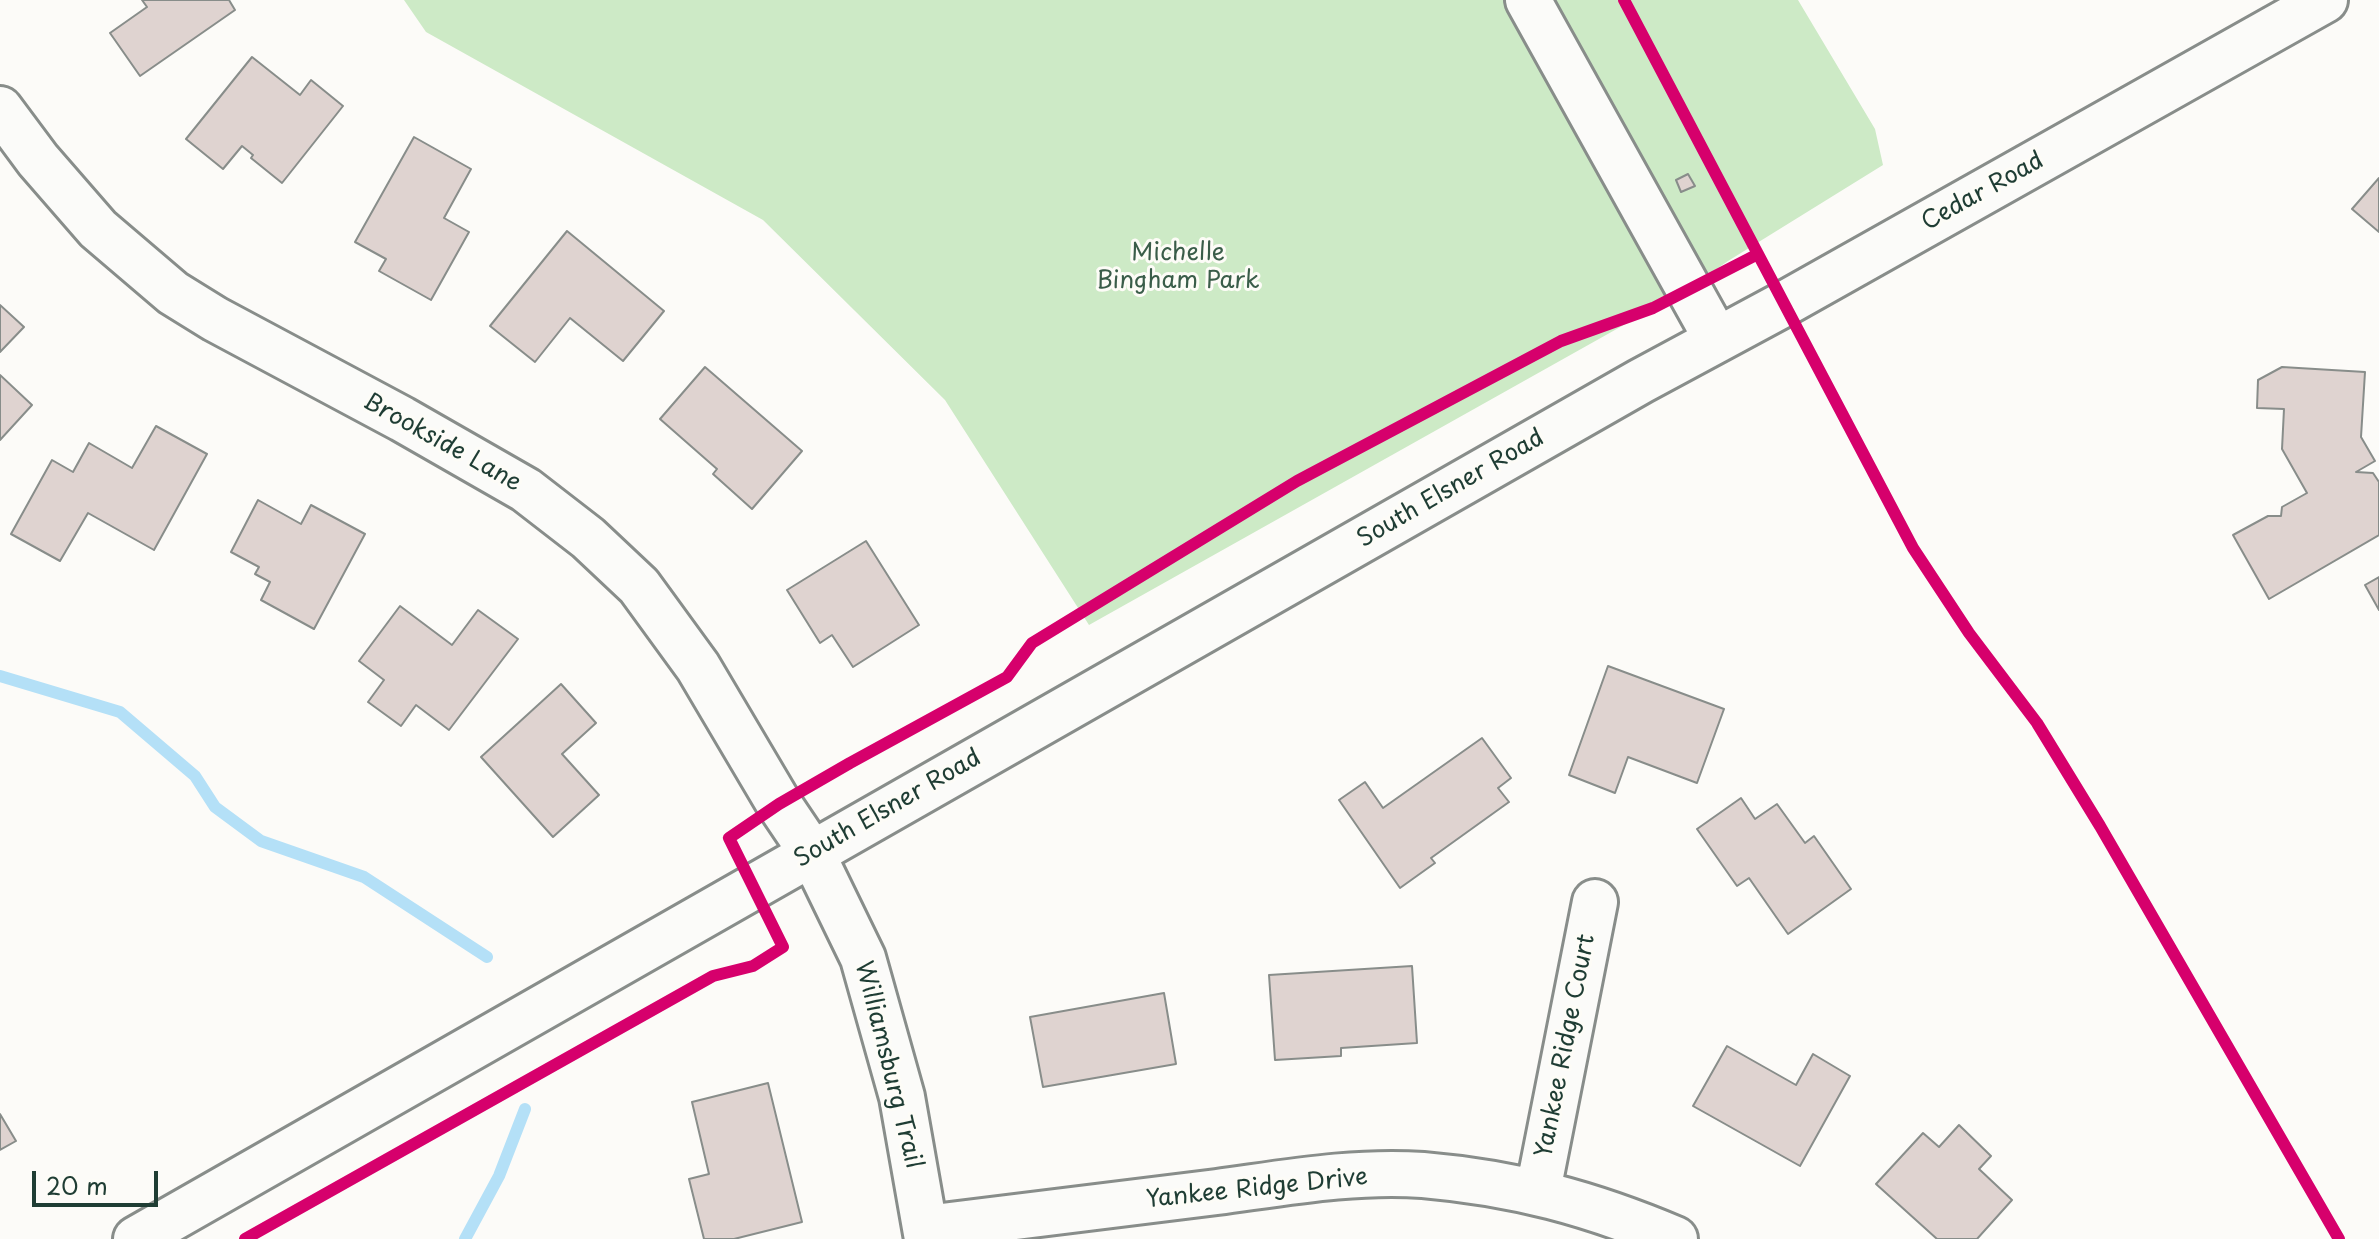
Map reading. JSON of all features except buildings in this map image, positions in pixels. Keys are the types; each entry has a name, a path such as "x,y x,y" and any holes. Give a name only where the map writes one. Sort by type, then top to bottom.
{"street":[{"path":"1528,0 1717,340"},
{"name":"Cedar Road","path":"1641,381 2325,0"},
{"name":"Brookside Lane","path":"0,109 38,160 98,229 173,293 526,490 588,538 639,586 698,667 779,804 812,853"},
{"name":"South Elsner Road","path":"136,1239 1641,381"},
{"name":"Williamsburg Trail","path":"812,853 863,958 902,1097 927,1234"},
{"name":"Yankee Ridge Court","path":"1538,1191 1595,902"},
{"name":"Yankee Ridge Drive","path":"927,1234 1334,1177 1421,1175 1538,1191 1625,1218 1675,1239"}],"green space":[{"name":"Michelle Bingham Park","path":"404,0 1798,0 1875,129 1883,165 1688,289 1089,625 945,400 763,220 426,32"}],"waterway":[{"path":"0,676 120,712 195,776 215,807 261,841 364,877 487,957"},
{"path":"465,1239 499,1176 525,1109"}],"cycle path":[{"path":"1624,0 1913,548 1969,633 2037,723 2339,1239"},
{"path":"245,1239 713,976 753,966 783,947 729,838 779,804 1007,677 1032,643 1297,481 1561,341 1653,308 1758,254"}]}
